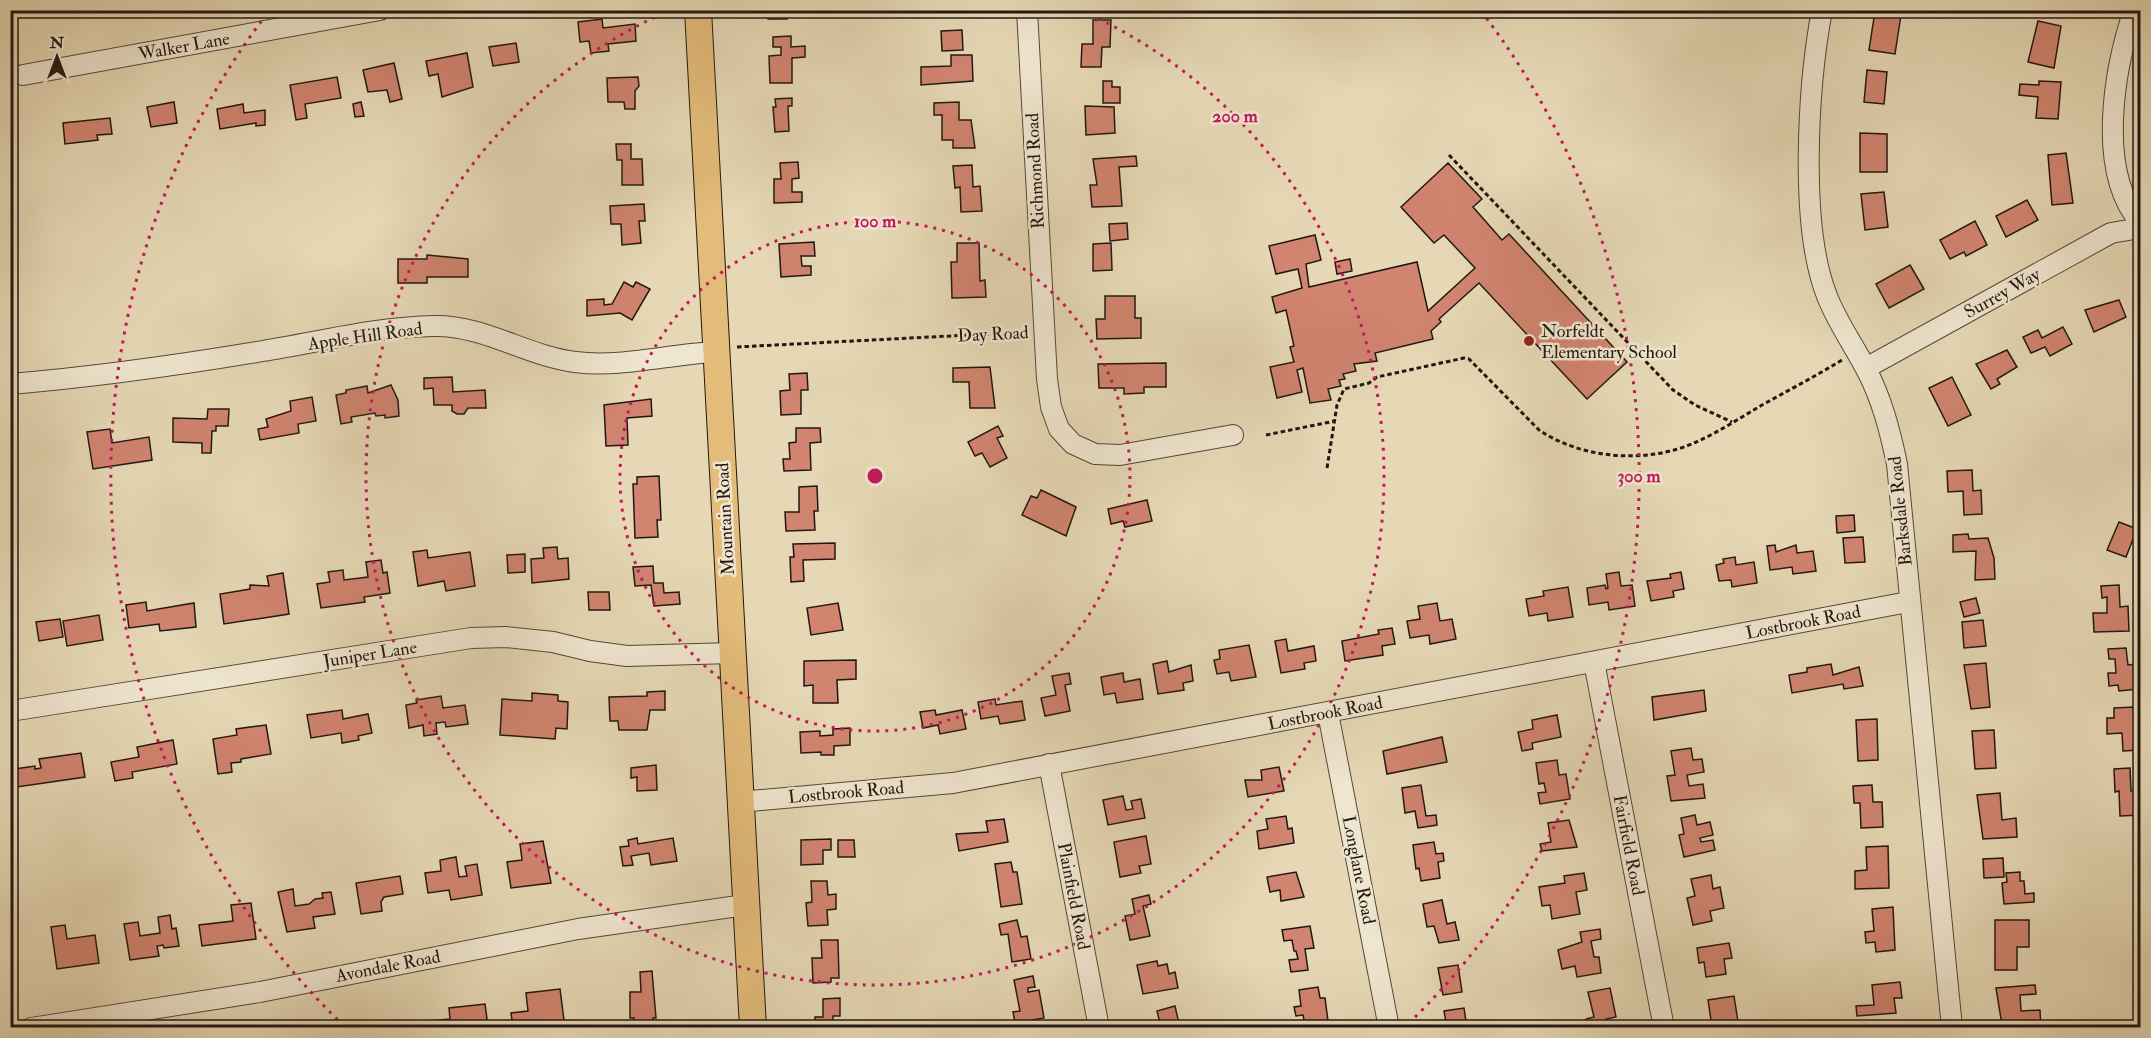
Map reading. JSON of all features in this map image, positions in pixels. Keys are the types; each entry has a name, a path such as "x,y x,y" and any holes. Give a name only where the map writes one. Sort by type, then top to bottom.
{"main road":[{"name":"Mountain Road","path":"698,10 722,350 732,653 753,1028"}],"street":[{"name":"Walker Lane","path":"23,75 380,10"},
{"name":"Richmond Road","path":"1027,10 1044,331"},
{"name":"Barksdale Road","path":"1822,10 1814,60 1811,119 1810,181 1814,246 1826,296 1866,368 1885,415 1897,464 1908,602 1952,1028"},
{"path":"2134,10 2119,64 2114,131 2124,198 2140,222"},
{"name":"Surrey Way","path":"1866,368 2110,233 2140,228"},
{"name":"Apple Hill Road","path":"10,384 174,366 393,329 436,326 465,330 548,357 576,362 628,361 722,350"},
{"name":"Day Road","path":"1044,331 1051,407 1059,429 1082,450 1095,454 1120,455 1233,435"},
{"name":"Lostbrook Road","path":"739,802 952,783 1908,602"},
{"name":"Juniper Lane","path":"10,711 471,638 506,637 553,642 590,651 627,656 732,653"},
{"name":"Fairfield Road","path":"1594,662 1664,1028"},
{"name":"Longlane Road","path":"1328,713 1389,1028"},
{"name":"Plainfield Road","path":"1049,764 1099,1028"},
{"name":"Avondale Road","path":"31,1028 260,992 578,929 745,905"}],"path":[{"path":"1449,155 1673,390 1695,405 1732,422"},
{"name":"Day Road","path":"722,350 1044,331"},
{"path":"1327,468 1339,399 1346,388 1369,383 1377,377 1464,358 1469,359 1539,430 1551,438 1586,450 1622,455 1673,450 1693,444 1846,357"},
{"path":"1266,435 1335,421"}],"building":[{"path":"768,10 787,10 787,19 768,19"},
{"path":"942,10 961,10 961,14 943,15"},
{"path":"1875,11 1901,15 1895,54 1869,50"},
{"path":"602,19 603,28 635,24 636,41 608,44 609,51 591,53 589,41 580,42 578,22"},
{"path":"1093,20 1111,20 1110,47 1102,47 1101,67 1081,67 1082,44 1093,44"},
{"path":"2038,21 2061,26 2054,68 2028,62"},
{"path":"962,30 963,50 942,51 941,31"},
{"path":"791,36 791,47 805,46 805,57 792,58 792,83 770,83 769,56 781,55 781,47 773,47 773,37"},
{"path":"516,43 519,62 493,66 489,47"},
{"path":"467,53 473,87 442,97 438,74 429,76 426,61"},
{"path":"951,55 972,55 973,81 921,85 921,67 951,66"},
{"path":"394,63 402,99 390,102 387,90 368,92 363,70"},
{"path":"1867,70 1887,72 1884,104 1864,102"},
{"path":"337,77 341,98 305,104 307,118 296,120 290,85"},
{"path":"638,77 639,86 635,91 635,109 625,109 624,102 608,102 607,78"},
{"path":"1103,81 1112,81 1112,87 1120,87 1120,103 1103,103"},
{"path":"2039,81 2061,82 2058,119 2036,118 2038,97 2019,95 2020,84 2039,85"},
{"path":"792,98 792,106 788,106 789,131 775,132 773,107 776,107 775,99"},
{"path":"174,102 177,123 151,127 147,107"},
{"path":"361,102 364,116 355,117 353,104"},
{"path":"959,102 959,120 971,120 975,148 953,148 953,140 942,140 942,115 934,115 934,103"},
{"path":"243,104 244,113 265,110 265,125 256,126 256,123 220,129 217,109"},
{"path":"1085,106 1114,107 1115,133 1086,135"},
{"path":"110,118 112,134 97,135 98,140 65,144 63,123"},
{"path":"1860,133 1887,134 1887,172 1860,172"},
{"path":"616,144 631,144 631,159 642,159 643,185 622,185 622,160 617,160"},
{"path":"2066,153 2073,203 2052,205 2048,155"},
{"path":"1136,156 1137,166 1119,167 1122,206 1092,207 1090,185 1097,185 1093,159"},
{"path":"798,162 799,178 792,179 792,192 802,192 802,202 774,203 774,179 781,179 780,163"},
{"path":"1448,163 1482,199 1473,207 1502,240 1509,234 1627,362 1587,399 1479,283 1439,319 1441,322 1431,331 1433,339 1375,353 1377,361 1354,364 1356,371 1343,374 1345,379 1339,380 1341,386 1328,389 1331,400 1310,403 1303,368 1297,370 1302,392 1277,398 1270,367 1294,362 1290,347 1294,346 1286,310 1276,313 1272,297 1302,288 1298,269 1276,274 1269,246 1315,235 1321,260 1306,264 1309,287 1417,262 1428,311 1475,268 1444,235 1434,243 1401,207"},
{"path":"972,165 973,187 980,186 982,211 961,212 960,187 955,188 953,166"},
{"path":"1884,192 1888,227 1865,230 1861,194"},
{"path":"2027,200 2038,220 2006,237 1996,216"},
{"path":"644,204 645,221 639,221 641,243 622,245 621,224 611,224 610,206"},
{"path":"1975,221 1987,245 1966,256 1964,252 1950,259 1940,240"},
{"path":"1127,223 1128,239 1110,241 1109,224"},
{"path":"814,242 815,256 801,256 802,266 811,266 811,275 781,277 779,244"},
{"path":"957,243 979,243 980,281 985,280 986,297 952,298 951,262 957,262"},
{"path":"1111,243 1112,270 1093,271 1093,244"},
{"path":"427,255 468,259 468,277 427,277 427,283 398,283 398,259 427,259"},
{"path":"1350,259 1352,271 1337,274 1335,262"},
{"path":"1910,265 1924,289 1889,308 1876,284"},
{"path":"624,282 633,287 636,282 650,289 632,320 620,313 587,316 587,300 604,299 604,305 612,304"},
{"path":"1105,296 1135,296 1135,318 1141,318 1141,338 1097,339 1096,319 1105,319"},
{"path":"2119,300 2126,317 2094,332 2085,310"},
{"path":"2063,327 2072,344 2050,356 2045,347 2031,353 2023,337 2038,330 2042,338"},
{"path":"2007,350 2017,367 1997,379 2000,384 1991,389 1976,364"},
{"path":"1166,363 1166,387 1144,387 1144,393 1124,394 1124,388 1099,388 1098,364"},
{"path":"990,367 995,408 970,408 969,382 953,382 953,368"},
{"path":"807,373 808,390 801,390 801,414 781,415 780,391 790,390 789,374"},
{"path":"452,377 453,392 485,390 486,408 468,408 464,414 457,414 452,411 452,405 434,405 433,388 424,389 424,378"},
{"path":"1952,377 1971,415 1948,426 1929,388"},
{"path":"391,385 398,400 399,416 385,418 385,415 376,416 375,413 351,417 352,422 341,424 336,395 346,393 346,390 367,386 368,393"},
{"path":"312,397 316,421 298,424 299,433 260,440 258,429 268,427 266,419 291,411 290,401"},
{"path":"651,399 652,416 627,418 628,445 606,446 604,405"},
{"path":"208,409 229,409 228,426 216,426 216,431 212,431 211,453 202,453 202,443 173,442 173,418 207,419"},
{"path":"998,426 1003,436 997,438 1007,458 990,467 982,453 975,456 968,442"},
{"path":"796,428 820,428 821,442 810,443 811,470 784,471 783,459 790,459 789,443 796,442"},
{"path":"110,429 112,443 149,437 152,460 93,469 87,432"},
{"path":"1972,470 1973,491 1981,490 1982,514 1964,515 1963,491 1948,492 1947,471"},
{"path":"659,476 661,520 657,520 658,537 635,538 633,484 637,484 637,477"},
{"path":"817,486 818,511 814,511 815,530 786,531 785,512 799,512 799,487"},
{"path":"1041,490 1076,507 1066,536 1022,515 1031,496 1037,498"},
{"path":"2140,492 2140,511 2133,496"},
{"path":"1147,500 1152,521 1125,527 1123,521 1111,524 1108,509"},
{"path":"1854,515 1855,531 1837,533 1836,516"},
{"path":"2119,522 2137,529 2126,557 2107,550"},
{"path":"1968,534 1969,539 1988,538 1994,558 1995,579 1975,580 1976,551 1953,552 1953,535"},
{"path":"1863,537 1865,562 1845,563 1843,538"},
{"path":"835,543 835,559 803,560 804,581 791,582 790,557 794,557 793,544"},
{"path":"1775,545 1776,552 1796,545 1797,553 1813,551 1816,571 1793,574 1792,567 1770,570 1767,546"},
{"path":"557,547 558,559 568,558 569,579 532,583 531,559 544,558 543,548"},
{"path":"427,550 428,558 470,552 475,586 446,591 444,581 418,586 413,552"},
{"path":"525,554 525,572 508,573 507,555"},
{"path":"1735,557 1736,565 1754,562 1757,583 1732,587 1731,580 1719,581 1716,565 1724,563 1723,559"},
{"path":"381,560 383,573 387,572 390,593 364,597 365,602 321,608 317,584 330,582 328,572 343,570 344,580 368,577 366,562"},
{"path":"653,566 654,583 663,583 664,593 679,592 680,604 654,606 651,585 635,586 633,567"},
{"path":"1619,572 1621,586 1632,585 1635,606 1609,610 1608,602 1589,605 1587,588 1605,585 1606,589 1608,588 1606,574"},
{"path":"1681,572 1684,589 1673,591 1674,597 1651,601 1647,581 1671,578 1670,574"},
{"path":"283,573 289,614 224,624 220,594 250,589 250,585 269,586 267,576"},
{"path":"2119,585 2120,607 2128,606 2129,631 2094,632 2093,613 2107,613 2107,597 2102,598 2101,586"},
{"path":"1568,587 1573,617 1548,621 1547,613 1529,616 1526,599 1544,596 1543,591"},
{"path":"588,592 609,592 610,610 589,610"},
{"path":"1976,598 1980,613 1964,617 1960,602"},
{"path":"146,602 147,611 194,603 196,627 160,631 159,624 129,628 126,605"},
{"path":"838,603 843,630 811,635 807,608"},
{"path":"1437,603 1440,621 1452,619 1456,639 1430,644 1429,635 1410,638 1407,621 1420,619 1418,606"},
{"path":"99,615 103,640 67,646 63,621"},
{"path":"60,619 63,637 39,641 36,622"},
{"path":"1983,620 1986,646 1964,648 1962,622"},
{"path":"1392,628 1395,644 1382,646 1383,655 1345,661 1342,641 1379,634 1378,630"},
{"path":"1286,639 1288,651 1314,646 1316,661 1304,663 1305,669 1281,673 1275,641"},
{"path":"1249,645 1256,677 1231,681 1229,672 1217,674 1214,660 1220,659 1219,650"},
{"path":"2126,648 2128,665 2136,664 2138,689 2119,691 2118,685 2109,686 2108,673 2116,673 2115,659 2109,659 2108,649"},
{"path":"856,660 856,679 837,680 838,703 813,703 813,685 804,686 804,661"},
{"path":"1167,661 1169,672 1191,665 1193,681 1183,683 1184,690 1158,694 1153,664"},
{"path":"1986,663 1990,707 1971,709 1964,665"},
{"path":"1831,664 1833,675 1859,667 1863,686 1844,689 1843,684 1792,693 1789,675 1807,672 1807,668"},
{"path":"1069,673 1071,684 1065,685 1070,711 1045,716 1041,698 1056,695 1052,676"},
{"path":"1123,673 1124,682 1140,679 1143,699 1117,703 1115,693 1104,695 1101,677"},
{"path":"1704,690 1706,711 1654,720 1652,697"},
{"path":"665,691 665,710 650,710 647,730 619,730 618,721 610,721 609,697 647,696 647,692"},
{"path":"532,693 558,695 558,701 568,702 567,729 556,728 555,739 500,735 502,699 532,701"},
{"path":"441,696 443,708 465,705 468,724 446,727 445,722 436,723 437,734 424,736 423,725 409,728 406,705 417,703 416,700"},
{"path":"995,699 996,705 1022,701 1025,720 1000,724 998,716 981,719 978,702"},
{"path":"2134,707 2134,727 2140,727 2140,750 2123,751 2122,733 2107,734 2107,718 2114,718 2114,708"},
{"path":"342,710 343,719 368,714 372,733 358,736 359,740 342,743 341,733 311,738 307,715"},
{"path":"935,710 936,715 962,710 966,729 940,734 938,725 923,728 920,712"},
{"path":"1557,715 1561,737 1532,743 1533,749 1522,751 1518,732 1533,729 1532,720"},
{"path":"1877,719 1878,760 1858,761 1856,720"},
{"path":"266,725 271,754 241,759 241,762 231,763 232,772 218,774 213,739 237,735 236,729"},
{"path":"850,728 850,745 834,746 834,755 821,755 821,752 801,753 800,732 820,731 820,736 833,735 833,729"},
{"path":"1994,730 1996,768 1975,769 1972,731"},
{"path":"1442,737 1447,762 1387,774 1383,751"},
{"path":"173,740 177,764 132,772 133,778 115,781 111,762 139,757 137,747"},
{"path":"1691,748 1693,760 1702,759 1704,772 1687,775 1689,786 1703,784 1705,798 1671,801 1667,776 1675,775 1671,751"},
{"path":"81,753 85,777 17,787 15,769 35,766 35,769 41,768 39,759"},
{"path":"1557,760 1559,775 1566,774 1570,799 1540,804 1538,793 1546,792 1544,783 1539,784 1536,763"},
{"path":"656,765 657,790 637,791 637,777 631,778 631,768"},
{"path":"1279,767 1284,791 1248,797 1245,780 1262,780 1261,770"},
{"path":"2130,768 2131,791 2140,790 2140,815 2120,816 2119,791 2115,792 2114,769"},
{"path":"1421,785 1426,816 1436,815 1437,825 1418,828 1415,811 1405,813 1402,788"},
{"path":"1872,785 1873,802 1882,802 1883,827 1861,828 1860,803 1854,803 1853,786"},
{"path":"2000,793 2002,820 2016,818 2017,837 1983,839 1977,795"},
{"path":"1123,796 1126,810 1133,809 1131,801 1141,799 1145,818 1108,825 1103,800"},
{"path":"1695,815 1697,825 1710,822 1713,835 1700,838 1701,842 1713,840 1715,850 1684,857 1679,835 1684,834 1681,818"},
{"path":"1286,816 1288,829 1292,828 1294,843 1259,849 1257,831 1268,829 1266,819"},
{"path":"1004,819 1008,842 959,851 956,834 988,832 986,821"},
{"path":"1569,820 1577,847 1542,851 1540,844 1551,842 1548,823"},
{"path":"1146,836 1151,864 1139,866 1141,873 1120,877 1114,842"},
{"path":"637,838 638,844 673,838 677,861 651,865 649,853 631,856 633,865 623,866 620,847 629,846 628,840"},
{"path":"831,839 831,850 823,850 823,864 801,865 801,840"},
{"path":"838,840 854,840 855,857 838,857"},
{"path":"543,841 551,883 511,888 507,862 522,860 520,844"},
{"path":"1434,842 1436,854 1443,853 1444,861 1438,862 1440,878 1421,881 1419,868 1416,869 1413,845"},
{"path":"1888,846 1889,888 1855,889 1855,871 1867,870 1866,847"},
{"path":"456,857 459,877 467,876 465,866 477,864 482,895 451,900 449,890 428,893 425,873 441,871 440,860"},
{"path":"2003,858 2004,877 1984,878 1983,859"},
{"path":"1011,862 1013,872 1017,872 1022,904 1001,907 995,864"},
{"path":"1296,872 1304,897 1281,901 1280,890 1270,892 1267,877"},
{"path":"2020,872 2020,881 2024,881 2025,894 2034,893 2034,902 2004,904 2002,883 2007,882 2006,873"},
{"path":"1584,873 1587,890 1576,892 1580,914 1552,919 1550,905 1542,906 1539,887 1565,883 1564,876"},
{"path":"1711,875 1713,889 1720,887 1724,908 1710,911 1712,921 1693,925 1687,898 1695,896 1691,879"},
{"path":"400,876 403,894 384,897 381,902 382,911 361,914 356,883"},
{"path":"811,881 827,881 828,895 836,894 836,909 827,910 828,925 808,926 806,903 812,902"},
{"path":"293,889 295,906 309,904 315,899 323,898 322,893 331,892 335,914 313,917 315,928 287,932 278,892"},
{"path":"1149,895 1151,904 1143,906 1150,936 1130,940 1125,916 1135,914 1132,899"},
{"path":"1442,900 1447,924 1455,922 1459,940 1439,943 1434,926 1427,927 1423,904"},
{"path":"251,903 256,939 202,946 199,925 233,921 231,905"},
{"path":"1893,907 1895,950 1876,952 1875,942 1866,943 1865,932 1874,931 1872,909"},
{"path":"170,915 172,929 176,928 179,946 164,948 163,945 157,946 159,956 130,960 124,924 138,922 140,936 160,933 158,917"},
{"path":"1017,920 1021,937 1027,936 1031,959 1012,962 1008,934 1001,935 999,924"},
{"path":"1995,920 2029,920 2029,947 2017,947 2017,970 1995,970"},
{"path":"65,925 67,939 95,935 99,963 57,969 51,927"},
{"path":"1310,926 1314,948 1305,949 1308,970 1291,972 1289,960 1298,959 1292,940 1284,941 1282,930"},
{"path":"1600,929 1601,939 1591,941 1594,957 1599,957 1601,973 1577,977 1575,966 1562,969 1558,950 1582,942 1580,932"},
{"path":"821,940 838,940 839,978 831,978 831,982 813,983 812,958 822,958"},
{"path":"1729,943 1732,958 1724,959 1726,974 1706,977 1704,962 1699,963 1697,948"},
{"path":"1157,961 1158,966 1167,964 1169,974 1175,972 1178,988 1143,994 1137,965"},
{"path":"1458,965 1462,992 1443,995 1438,968"},
{"path":"652,971 656,1018 653,1018 653,1026 656,1028 607,1028 634,1025 634,1018 630,1018 630,992 641,992 640,972"},
{"path":"1033,976 1035,987 1028,988 1028,992 1039,990 1044,1018 1015,1023 1013,1012 1020,1011 1014,980"},
{"path":"1900,982 1902,998 1894,998 1896,1013 1857,1016 1856,1006 1874,1005 1872,985"},
{"path":"2035,985 2036,994 2020,995 2021,1011 2040,1010 2041,1028 2022,1028 2022,1024 2002,1025 1996,988"},
{"path":"1318,987 1320,998 1325,998 1328,1021 1305,1025 1303,1015 1296,1016 1294,1007 1301,1006 1299,990"},
{"path":"1610,988 1616,1017 1606,1019 1608,1028 1588,1028 1586,1019 1594,1017 1588,992"},
{"path":"560,989 565,1028 513,1028 511,1013 528,1011 526,993"},
{"path":"1734,996 1739,1028 1712,1027 1708,1000"},
{"path":"840,998 840,1016 833,1016 833,1028 815,1028 815,1017 823,1017 823,999"},
{"path":"485,1004 488,1026 430,1028 430,1021 450,1019 449,1008"},
{"path":"1175,1006 1180,1028 1158,1028 1161,1027 1157,1011"},
{"path":"1464,1008 1467,1028 1447,1028 1444,1011"},
{"path":"391,1021 392,1028 363,1028 362,1024"}],"place":[{"name":"Norfeldt Elementary School","path":"1529,341"}]}
